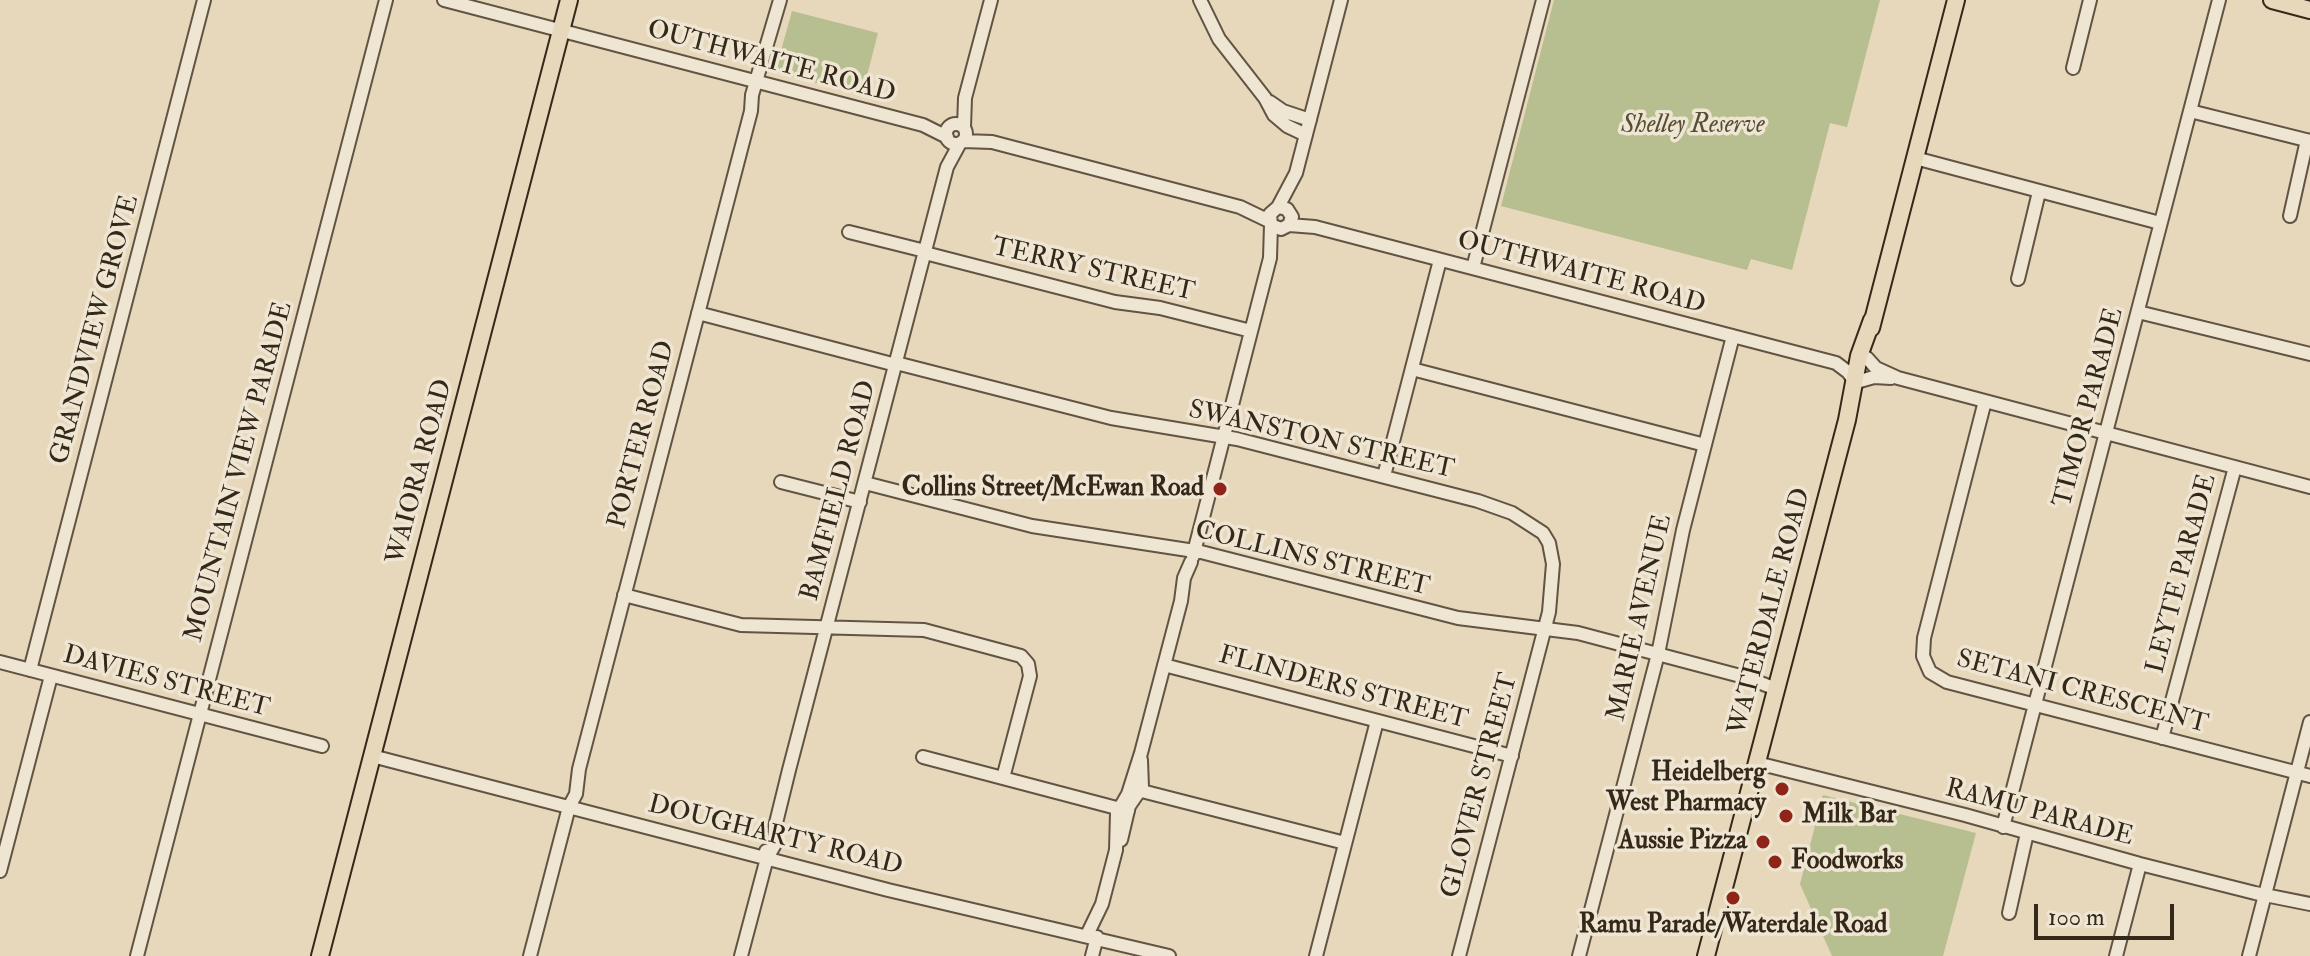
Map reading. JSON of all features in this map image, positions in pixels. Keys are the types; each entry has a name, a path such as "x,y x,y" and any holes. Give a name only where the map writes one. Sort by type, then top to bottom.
{"main road":[{"name":"WAIORA ROAD","path":"320,956 569,0"},
{"name":"WATERDALE ROAD","path":"1708,956 1956,0"},
{"path":"2272,0 2310,10"}],"street":[{"name":"GRANDVIEW GROVE","path":"30,670 204,0"},
{"name":"MOUNTAIN VIEW PARADE","path":"137,956 386,0"},
{"name":"OUTHWAITE ROAD","path":"444,0 1836,363 1857,380"},
{"name":"PORTER ROAD","path":"530,956 569,807 568,792 579,769 780,0"},
{"name":"BAMFIELD ROAD","path":"741,956 767,858 767,845 775,827 991,0"},
{"path":"1200,0 1219,39 1280,122 1306,135"},
{"path":"1092,956 1116,850 1123,837 1123,810 1136,789 1141,753 1181,601 1184,578 1341,0"},
{"path":"1473,268 1543,0"},
{"path":"2073,68 2090,0"},
{"name":"TIMOR PARADE","path":"2003,827 2219,0"},
{"path":"1265,98 1283,111 1310,120"},
{"path":"2190,111 2309,140 2290,216"},
{"path":"1915,158 2160,223"},
{"path":"2018,279 2039,192"},
{"name":"TERRY STREET","path":"849,232 1124,304 1160,308 1251,331"},
{"path":"1384,476 1440,260"},
{"path":"2138,312 2310,354"},
{"name":"SWANSTON STREET","path":"698,313 1111,418 1224,436 1503,509 1543,533 1549,543 1553,572 1545,627"},
{"name":"MARIE AVENUE","path":"1579,956 1658,654 1683,530 1733,336"},
{"path":"1836,363 1863,357 1876,368 1898,378 2310,487"},
{"path":"1412,369 1705,445"},
{"path":"1857,380 1898,378"},
{"name":"SETANI CRESCENT","path":"1985,401 1924,638 1923,656 1930,672 1947,682 2310,776"},
{"name":"LEYTE PARADE","path":"2162,738 2235,467"},
{"path":"781,482 860,502"},
{"name":"COLLINS STREET","path":"865,483 1032,526 1192,557 1447,616 1578,633 1777,686"},
{"path":"624,595 741,625 924,630 1009,651 1025,659 1030,676 1003,778"},
{"name":"GLOVER STREET","path":"1459,956 1545,627"},
{"name":"DAVIES STREET","path":"0,662 322,746"},
{"name":"FLINDERS STREET","path":"1164,665 1512,756"},
{"path":"0,871 51,676"},
{"path":"1316,956 1377,721"},
{"path":"2249,956 2310,722"},
{"name":"DOUGHARTY ROAD","path":"372,756 888,890 1169,956"},
{"path":"923,757 1123,810"},
{"name":"RAMU PARADE","path":"1757,763 2140,864 2310,904"},
{"path":"1136,789 1345,843"},
{"path":"2009,913 2027,833"},
{"path":"2116,956 2140,864"}],"green space":[{"name":"Shelley Reserve","path":"1554,0 1880,0 1847,127 1830,123 1792,270 1751,259 1747,270 1501,206"},
{"path":"792,11 878,33 862,95 775,72"},
{"path":"1823,795 1976,833 1943,956 1832,956 1800,884"}],"place":[{"name":"Collins Street/McEwan Road","path":"1220,489"},
{"name":"Heidelberg West Pharmacy","path":"1782,789"},
{"name":"Milk Bar","path":"1786,816"},
{"name":"Aussie Pizza","path":"1763,842"},
{"name":"Foodworks","path":"1775,862"},
{"name":"Ramu Parade/Waterdale Road","path":"1733,898"}]}
